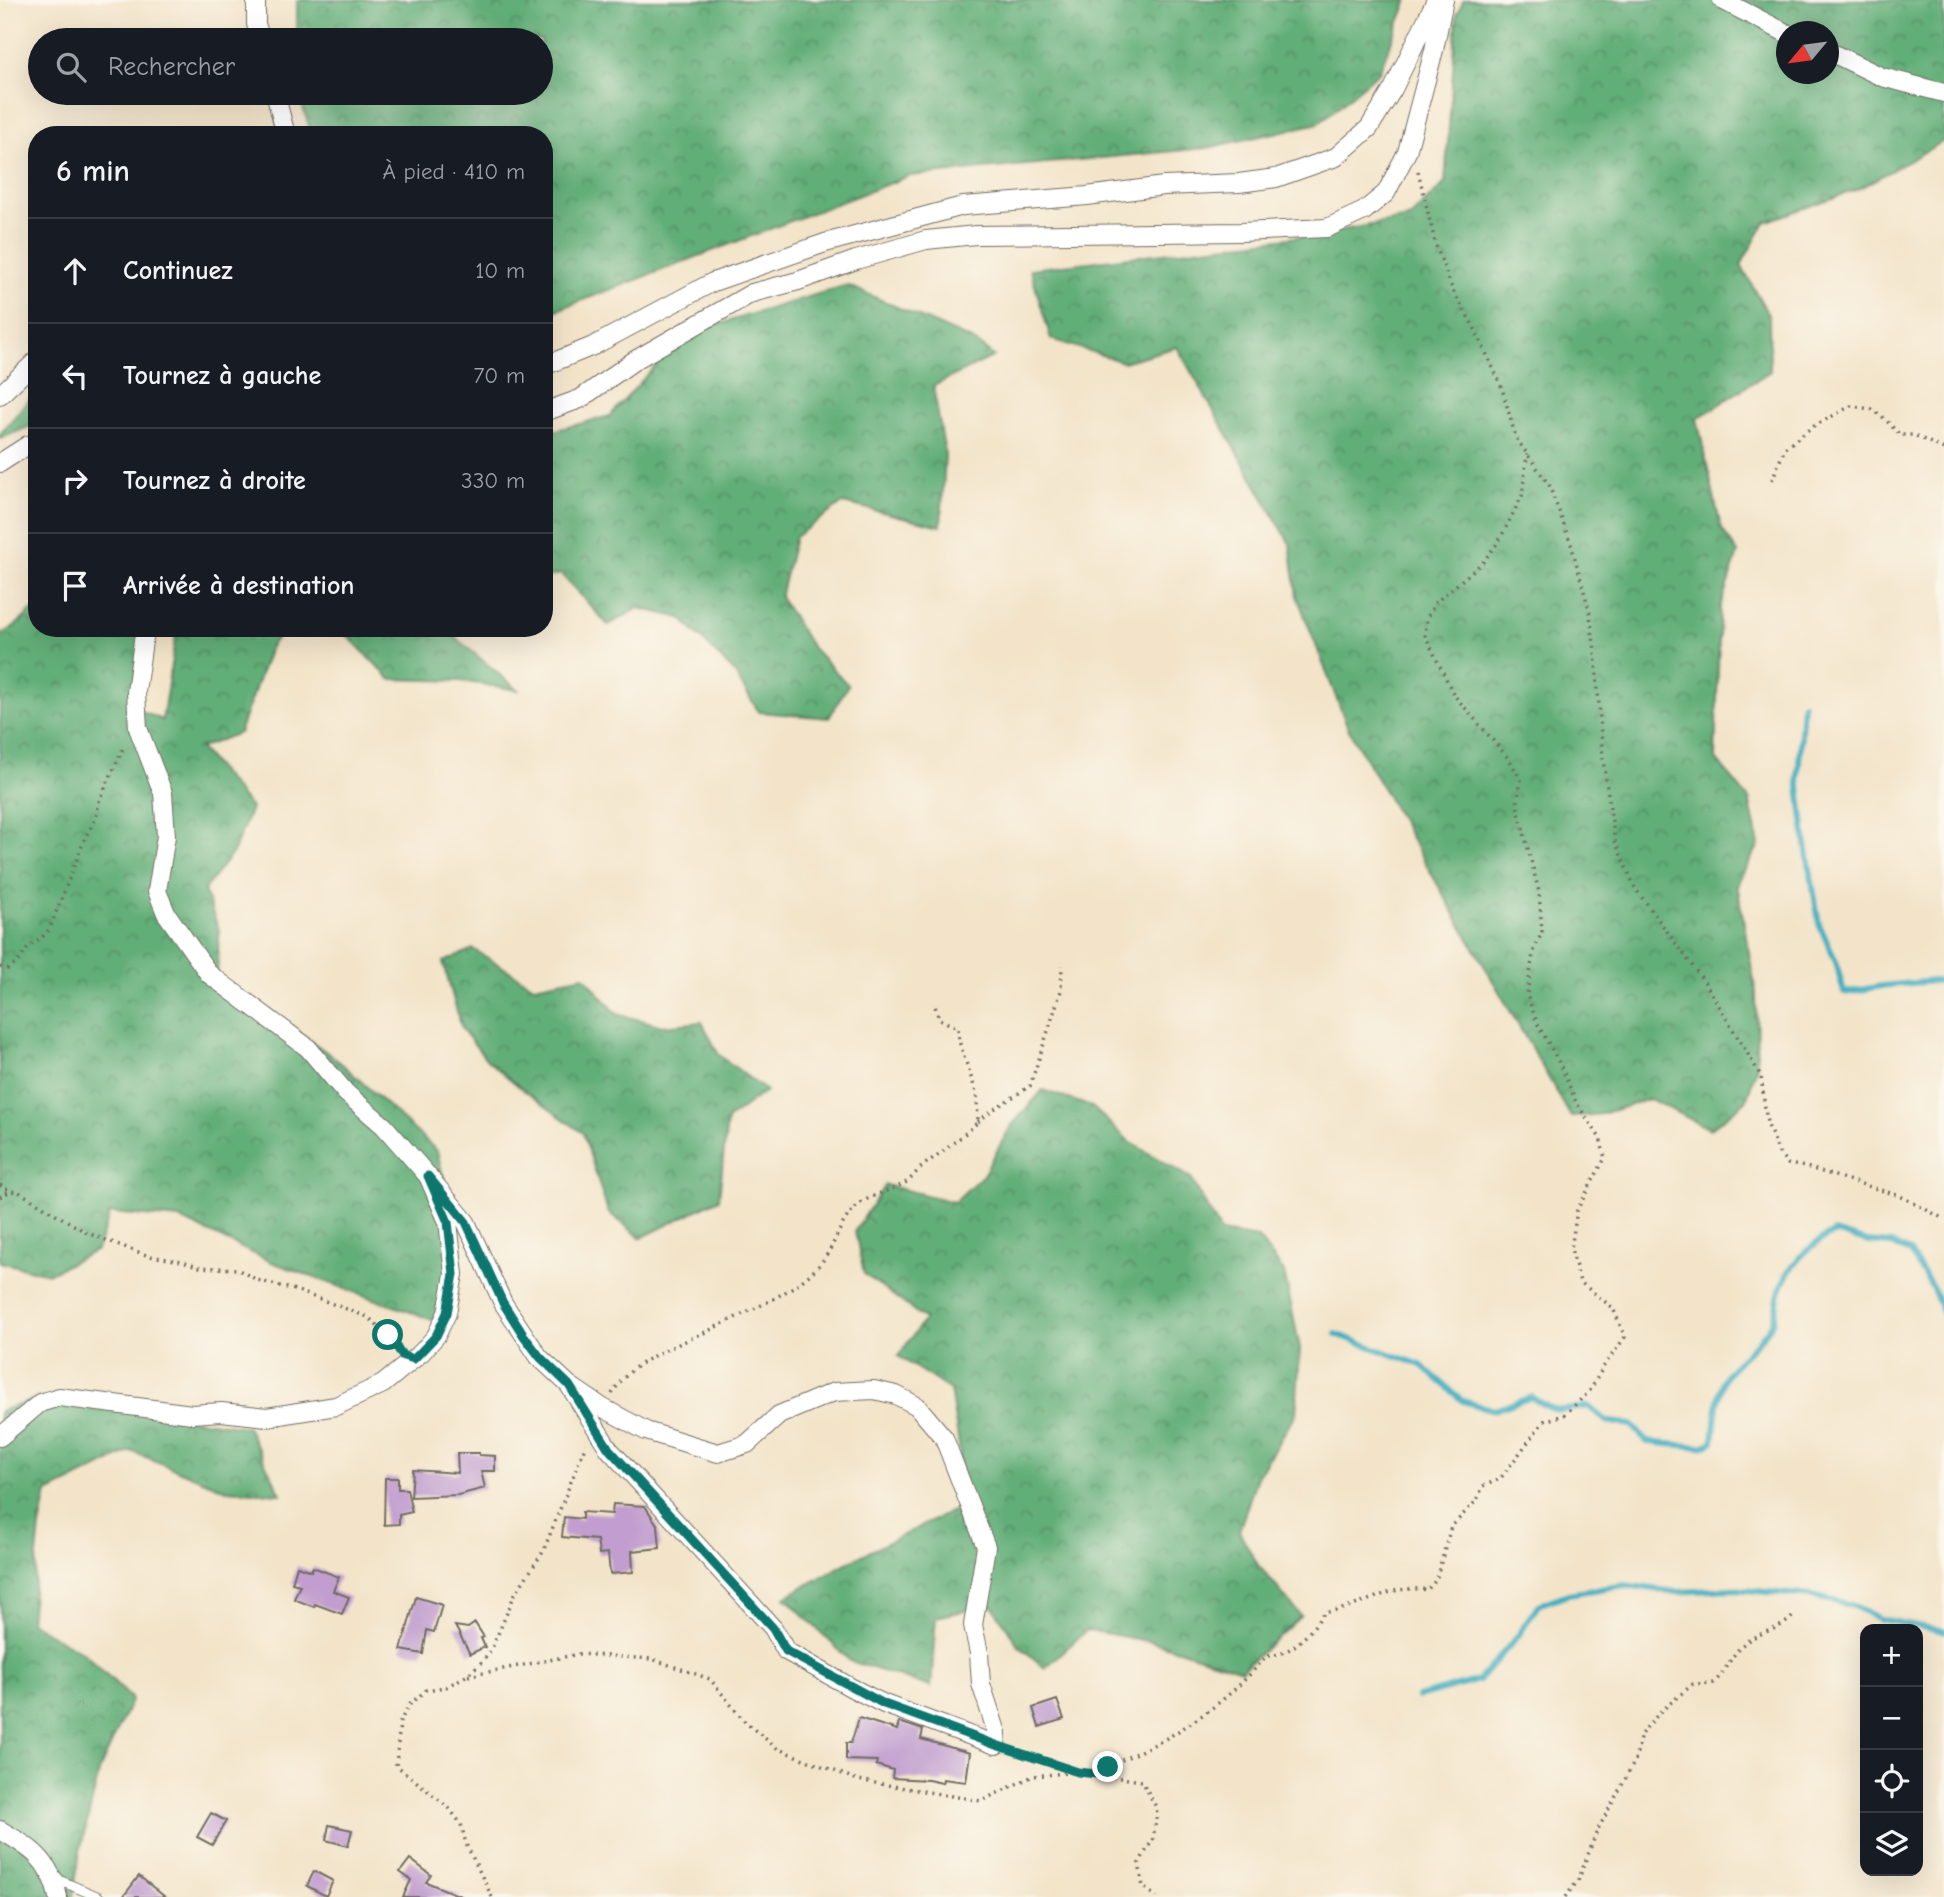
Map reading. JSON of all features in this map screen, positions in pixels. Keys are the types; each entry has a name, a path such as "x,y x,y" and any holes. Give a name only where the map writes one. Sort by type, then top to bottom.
{"street":[{"path":"256,0 257,28"},
{"path":"553,362 593,346 713,282 825,243 963,206 1164,186 1239,183 1276,178 1336,157 1369,128 1393,89 1436,0"},
{"path":"553,409 580,399 647,354 752,293 926,240 976,235 1241,232 1327,228 1364,211 1386,193 1407,152 1434,50 1444,0"},
{"path":"1722,0 1776,27"},
{"path":"1839,56 1882,77 1944,93"},
{"path":"278,105 284,126"},
{"path":"0,395 28,368"},
{"path":"0,463 28,445"},
{"path":"143,637 136,692 138,728 163,793 166,836 157,891 166,913 209,974 308,1048 346,1093 384,1126 466,1222 503,1303 540,1357 569,1385 603,1408 646,1431 718,1453 747,1444 779,1415 834,1392 874,1390 896,1395 918,1406 944,1438 986,1547 973,1625 979,1653 981,1684 997,1733 996,1745 884,1704 786,1651 773,1628 609,1449 569,1385"},
{"path":"0,1437 40,1403 59,1397 192,1414 221,1412 267,1417 336,1406 383,1384 414,1359 436,1336 447,1313 454,1274 448,1222 428,1176"},
{"path":"0,1830 30,1847 48,1869 58,1897"}],"lane":[{"path":"48,1869 61,1881 99,1897"}],"path":[{"path":"1412,134 1436,246 1453,291 1474,327 1501,385 1516,438 1549,485 1571,544 1589,609 1595,650 1603,760 1615,841 1635,888 1705,983 1761,1076 1767,1124 1779,1153 1788,1164 1900,1196 1944,1219"},
{"path":"1772,481 1785,448 1814,426 1851,405 1871,409 1882,416 1900,435 1914,435 1944,449"},
{"path":"1097,1774 1162,1740 1212,1709 1251,1675 1266,1656 1276,1656 1287,1651 1308,1636 1324,1613 1351,1606 1391,1590 1427,1590 1436,1580 1451,1527 1477,1500 1483,1486 1500,1479 1544,1421 1564,1415 1589,1392 1625,1337 1613,1308 1580,1282 1572,1249 1577,1210 1605,1158 1600,1138 1576,1102 1560,1064 1537,1023 1527,995 1533,953 1542,932 1539,892 1517,805 1521,780 1509,759 1454,695 1425,635 1427,618 1435,603 1483,562 1499,541 1522,496 1527,454"},
{"path":"0,967 8,969 18,964 29,947 43,938 50,928 85,838 96,818 99,802 125,743 138,728"},
{"path":"978,1122 1030,1086 1061,991 1062,965"},
{"path":"0,1185 9,1191 19,1192 87,1233 149,1256 200,1267 237,1269 257,1280 295,1290 368,1317 388,1335 403,1356 414,1359"},
{"path":"0,1197 9,1191"},
{"path":"1565,1897 1578,1881 1597,1831 1635,1761 1641,1734 1661,1711 1693,1684 1714,1683 1725,1672 1744,1643 1787,1623 1793,1616"},
{"path":"466,1676 579,1654 652,1659 710,1679 745,1722 778,1749 858,1780 981,1801 1033,1776 1078,1772 1142,1781 1157,1814 1153,1839 1139,1863 1143,1886 1157,1897"},
{"path":"996,1745 1078,1772"}],"green space":[{"path":"297,0 1408,0 1379,72 1319,123 1207,148 909,176 553,312 553,126 309,126 302,105 553,105 553,28 297,28"},
{"path":"1464,0 1944,0 1944,141 1858,189 1765,222 1741,265 1769,316 1770,371 1697,419 1721,528 1738,553 1720,607 1715,758 1749,799 1759,845 1737,884 1756,992 1757,1066 1746,1101 1710,1129 1650,1099 1602,1114 1571,1117 1348,728 1297,596 1290,544 1177,347 1123,362 1051,339 1030,269 1321,234 1409,218 1445,183 1457,13"},
{"path":"847,285 974,341 994,356 933,386 945,454 941,526 843,503 795,537 780,597 811,646 848,685 829,718 759,712 733,671 681,618 639,608 608,625 561,574 553,575 553,431 610,416 683,335"},
{"path":"28,401 28,427 0,439 0,434"},
{"path":"28,614 28,637 143,637 132,707 162,720 176,637 278,637 271,645 239,733 200,748 251,808 234,851 204,890 219,930 217,979 278,1016 341,1063 437,1151 459,1243 441,1323 274,1263 180,1219 110,1213 97,1250 48,1274 0,1262 0,635"},
{"path":"349,637 455,637 518,690 461,681 390,679"},
{"path":"473,949 534,986 584,976 617,1014 663,1026 702,1022 719,1055 766,1091 727,1120 719,1199 641,1238 608,1212 583,1133 487,1060 462,1029 443,962"},
{"path":"1043,1090 1092,1107 1130,1142 1191,1178 1221,1232 1258,1238 1284,1272 1300,1348 1296,1414 1257,1477 1239,1531 1258,1565 1301,1616 1242,1670 1153,1642 1087,1630 1045,1668 1019,1646 992,1605 936,1617 931,1687 850,1661 785,1597 852,1560 963,1506 959,1445 950,1390 898,1356 925,1319 864,1274 855,1231 885,1185 954,1202 983,1175 1011,1126"},
{"path":"39,1398 247,1427 281,1494 227,1490 131,1451 47,1493 40,1527 30,1622 85,1654 132,1699 100,1768 80,1851 73,1897 0,1897 0,1411"}],"building":[{"path":"457,1453 495,1456 495,1471 481,1471 485,1488 458,1495 411,1497 413,1470 458,1473"},
{"path":"385,1478 398,1478 398,1489 407,1489 412,1512 399,1515 399,1524 384,1525"},
{"path":"613,1504 645,1506 658,1526 660,1548 632,1551 633,1572 610,1574 608,1553 599,1554 597,1540 562,1537 564,1517 582,1519 582,1512 612,1514"},
{"path":"297,1566 311,1571 313,1567 339,1577 333,1591 349,1597 342,1614 294,1599 300,1585 292,1583"},
{"path":"416,1597 442,1605 434,1632 427,1630 423,1654 401,1650"},
{"path":"475,1623 484,1637 481,1638 485,1647 470,1654 455,1626 468,1628"},
{"path":"1057,1700 1064,1719 1039,1727 1033,1708"},
{"path":"859,1718 897,1730 899,1722 923,1730 921,1739 970,1753 966,1782 943,1779 942,1783 892,1778 893,1770 876,1765 877,1761 846,1760 846,1743 851,1743"},
{"path":"211,1813 226,1821 212,1845 197,1837"},
{"path":"329,1825 352,1830 348,1846 326,1840"},
{"path":"410,1859 431,1875 426,1882 463,1897 403,1897 411,1880 400,1872"},
{"path":"314,1871 333,1881 326,1896 307,1886"},
{"path":"139,1876 165,1897 123,1897"}],"waterway":[{"path":"1803,704 1798,778 1806,844 1819,924 1836,962 1844,993 1944,980"},
{"path":"1336,1334 1421,1365 1463,1401 1494,1410 1532,1397 1558,1410 1588,1406 1606,1421 1632,1425 1647,1442 1702,1447 1713,1442 1717,1406 1724,1380 1771,1325 1779,1294 1788,1274 1800,1257 1835,1232 1868,1242 1891,1244 1910,1252 1933,1289 1944,1314"},
{"path":"1418,1697 1479,1680 1518,1636 1538,1605 1568,1594 1625,1585 1675,1592 1733,1589 1812,1596 1854,1606 1880,1619 1944,1631"}],"route":[{"path":"388,1335 403,1356 414,1359 436,1336 447,1313 454,1274 448,1222 428,1176 466,1222 503,1303 524,1336 540,1357 569,1385 609,1449 773,1628 786,1651 884,1704 996,1745 1078,1772 1097,1774 1108,1767"}]}
